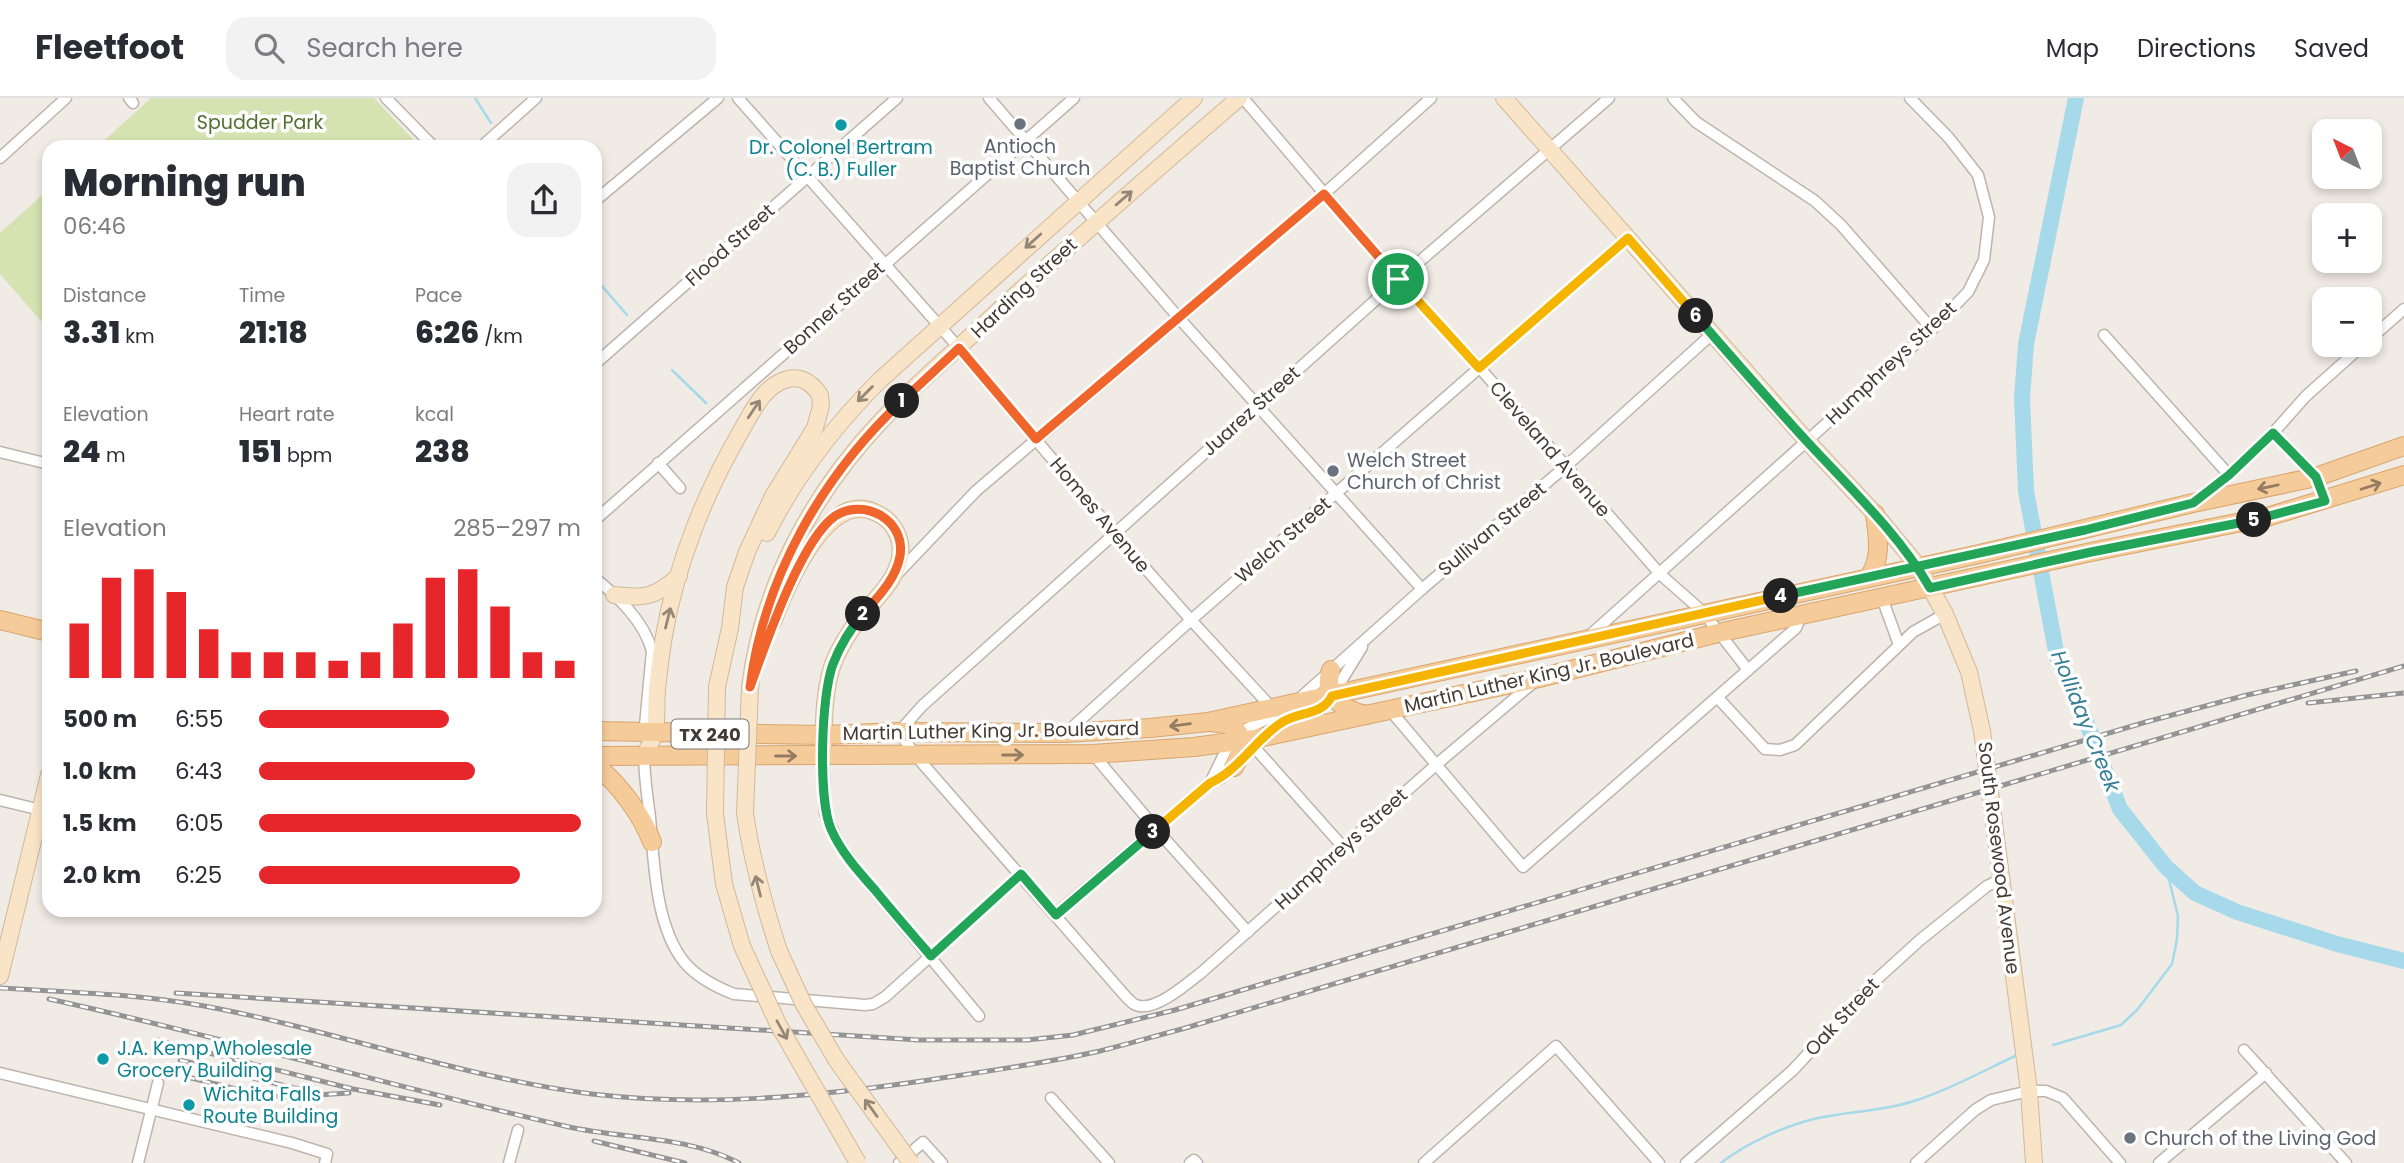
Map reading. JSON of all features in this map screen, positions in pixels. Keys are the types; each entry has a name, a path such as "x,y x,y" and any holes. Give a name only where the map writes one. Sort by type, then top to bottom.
{"main road":[{"name":"Martin Luther King Jr. Boulevard","path":"602,756 1094,754 1194,747 1246,740 1539,678 1718,633 1882,598 1983,553 2316,477 2404,446"},
{"name":"Martin Luther King Jr. Boulevard","path":"602,731 824,735 899,732 1065,733 1208,722 1869,577 1992,575 2267,517 2404,475"},
{"path":"2316,477 2325,501"},
{"path":"1869,577 1876,566 1878,545 1875,514"},
{"path":"1805,615 1838,599 1924,577"},
{"path":"0,620 42,630"},
{"path":"1331,670 1329,678 1332,696 1339,705 1367,715"},
{"path":"1208,722 1229,725 1246,740 1234,767"},
{"path":"602,772 643,821 652,842"}],"street":[{"path":"0,158 66,98"},
{"path":"386,98 427,140"},
{"path":"489,140 536,98"},
{"path":"602,195 718,98"},
{"name":"Homes Avenue","path":"738,98 940,326 1115,534 1272,708"},
{"name":"Flood Street","path":"602,358 897,98"},
{"path":"989,98 1178,317 1422,589"},
{"name":"Bonner Street","path":"602,514 1074,98"},
{"name":"Harding Street","path":"730,628 757,554 781,505 802,471 848,412 1078,200 1194,98"},
{"name":"Harding Street","path":"750,687 769,605 782,570 819,500 850,456 881,420 959,348 1097,222 1241,98"},
{"name":"Cleveland Avenue","path":"1241,98 1660,574 1703,612 1748,670"},
{"path":"979,1016 860,873 839,845 825,813 823,756 826,698 832,666 843,643 860,617 906,564 976,491 1324,194 1431,98"},
{"name":"South Rosewood Avenue","path":"1504,98 1807,441 1875,514 1924,577 1945,614 1969,672 1988,769 2029,1091 2034,1163"},
{"name":"Juarez Street","path":"899,732 922,706 1258,404 1398,279 1609,98"},
{"path":"1673,98 1696,122 1815,201 1841,225 1933,328"},
{"name":"Humphreys Street","path":"1584,640 1933,328 1968,292 1984,260 1989,217 1978,175 1949,138 1910,98"},
{"name":"Welch Street","path":"1065,733 1628,238"},
{"path":"2382,328 2404,309"},
{"name":"Sullivan Street","path":"1056,915 1210,783 1246,740 1268,720 1295,703 1422,589 1565,467 1712,334"},
{"path":"2104,335 2229,475"},
{"path":"2193,503 2229,475 2273,433 2306,396 2350,357"},
{"path":"857,1162 778,1024 743,946 724,884 715,814 717,687 730,628 735,587 747,552 773,496 820,417 820,396 807,380 788,378 778,382 767,391 753,410 719,469 693,533 665,634 644,757 655,878 670,938 685,962 705,980 734,995 852,1004 865,1005 880,1001 1021,874"},
{"path":"2273,433 2316,477"},
{"path":"0,452 42,462"},
{"path":"658,463 680,488"},
{"path":"887,588 900,556 900,544 892,524 872,510 860,508 835,517 811,545 792,580 775,617 750,687 745,814 761,896 779,951 804,1005 837,1061 911,1163"},
{"path":"614,595 638,598 651,596 667,588 679,576"},
{"path":"602,584 643,630 652,650 649,734"},
{"path":"1882,598 1899,645"},
{"path":"1718,698 1757,742 1769,750 1788,748 1913,632 1945,614"},
{"path":"1390,710 1523,867 1718,698 1796,628 1805,615"},
{"name":"Sullivan Street","path":"1246,740 1281,722 1328,704 1366,639"},
{"name":"Humphreys Street","path":"1056,915 1136,1006 1147,1006 1176,992 1539,678"},
{"path":"899,732 1056,915"},
{"path":"1246,740 1344,848"},
{"path":"1094,754 1156,829 1248,932"},
{"name":"Sullivan Street","path":"1210,783 1234,767"},
{"path":"0,800 42,810"},
{"path":"0,976 42,818"},
{"name":"Oak Street","path":"1686,1163 1793,1070 1885,971 1987,886 2002,879"},
{"path":"1424,1163 1556,1046 1659,1163"},
{"path":"2244,1050 2346,1163"},
{"path":"0,1073 292,1143 326,1159"},
{"path":"2159,1163 2266,1073"},
{"path":"138,1163 158,1083"},
{"path":"1916,1163 1975,1110 1991,1100 2029,1091 2046,1091 2063,1098 2120,1163"},
{"path":"1051,1098 1109,1163"},
{"path":"509,1163 518,1130"},
{"path":"899,1163 923,1142 942,1163"}],"green space":[{"name":"Spudder Park","path":"151,98 374,98 413,140 105,140"},
{"path":"42,195 42,322 0,274 0,233"}],"waterway":[{"path":"475,98 491,123"},
{"name":"Holliday Creek","path":"2076,98 2026,344 2022,398 2026,491 2057,657 2084,716 2120,809 2166,867 2195,893 2237,912 2337,944 2404,961"},
{"path":"602,286 627,315"},
{"path":"672,370 706,403"},
{"path":"2053,1045 2121,1025 2137,1010 2172,964 2178,916 2166,867"},
{"path":"1721,1163 1755,1142 1793,1125 1917,1100 2015,1056"}],"railway":[{"path":"0,988 128,996 204,1006 301,1027 494,1076 592,1094 716,1100 799,1096 881,1087 1056,1060 1182,1029 2404,666"},
{"path":"176,993 919,1040 1027,1040 1073,1035 1175,1010 2146,722 2247,695 2356,671"},
{"path":"2308,703 2404,693"},
{"path":"49,999 569,1127 699,1148 739,1163"},
{"path":"157,1040 353,1089 440,1105"},
{"path":"180,1060 306,1089"},
{"path":"187,1077 261,1095 285,1097 349,1093"},
{"path":"594,1141 685,1163"}],"place":[{"name":"Antioch Baptist Church","path":"1020,124"},
{"name":"Dr. Colonel Bertram (C. B.) Fuller","path":"841,125"},
{"name":"Welch Street Church of Christ","path":"1333,471"},
{"name":"J.A. Kemp Wholesale Grocery Building","path":"103,1059"},
{"name":"Wichita Falls Route Building","path":"189,1105"},
{"name":"Church of the Living God","path":"2130,1138"}],"route":[{"path":"1398,279 1324,194 1036,439 959,348 881,420 850,456 819,500 782,570 769,605 759,638 750,687 775,617 792,580 811,545 824,528 835,517 860,508 872,510 892,524 900,544 900,556 887,588 860,617 832,666 826,698 823,800 825,813 839,845 931,956 1021,874 1056,915 1210,783 1248,754 1281,722 1320,709 1328,704 1332,696 1703,612 1869,577 1918,566 1934,562 1983,553 2193,503 2229,475 2273,433 2316,477 2325,501 2267,517 1930,588 1918,566 1875,514 1628,238 1479,368 1398,279"}]}
